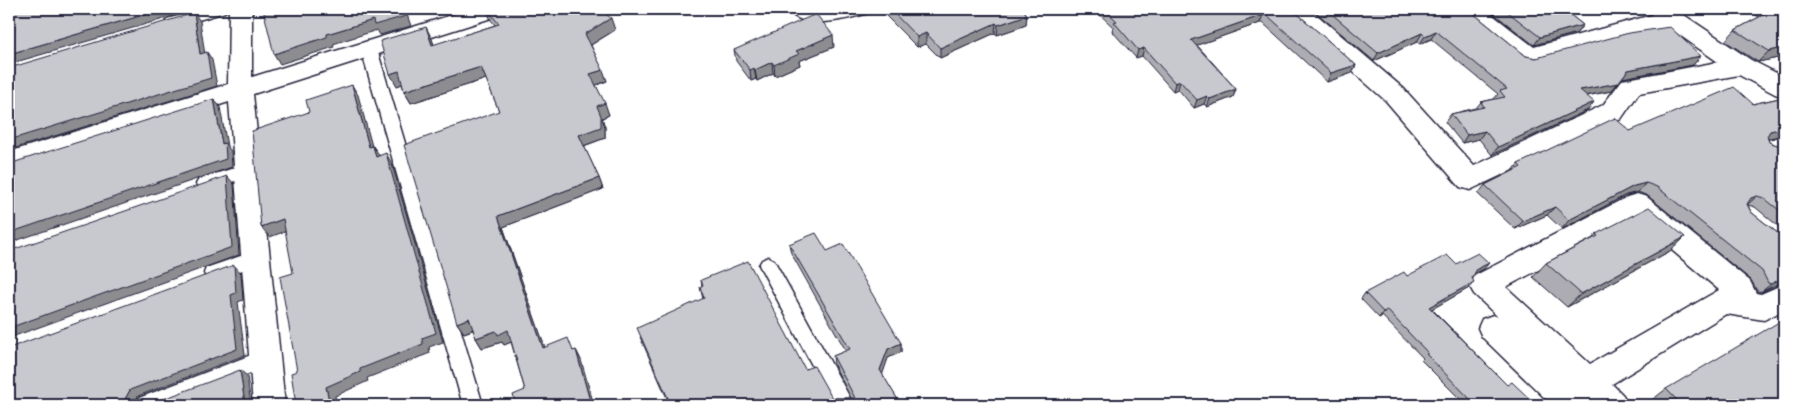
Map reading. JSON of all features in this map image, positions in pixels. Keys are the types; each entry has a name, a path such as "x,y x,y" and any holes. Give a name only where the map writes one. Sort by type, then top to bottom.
{"street":[{"path":"240,9 240,89 269,405"},
{"path":"9,162 369,49 425,19 496,9"},
{"path":"1296,9 1395,95 1470,180 1612,112 1630,86 1742,66"},
{"path":"1470,9 1530,56 1665,14 1742,66 1784,88"},
{"path":"1581,394 1484,285 1637,206 1740,290 1744,304"},
{"path":"1581,394 1722,301 1764,307 1784,296"},
{"path":"1492,328 1581,394 1612,405"}],"lane":[{"path":"156,28 220,9"},
{"path":"796,9 803,14 822,20 867,9"},
{"path":"369,49 473,405"},
{"path":"1767,146 1784,142"},
{"path":"192,188 247,170"},
{"path":"200,278 255,258"},
{"path":"768,265 844,405"},
{"path":"146,405 264,359"}],"building":[{"path":"9,9 164,9 9,54"},
{"path":"263,9 404,9 406,16 374,25 373,20 327,34 327,37 274,54"},
{"path":"487,9 599,9 611,18 585,34 603,70 590,74 605,103 597,106 601,116 601,127 579,135 599,178 498,216 543,348 568,338 573,351 576,350 591,405 516,405 513,395 525,390 508,330 498,335 496,331 476,338 469,318 457,323 404,145 499,111 481,67 404,91 399,71 390,74 380,41 426,27 432,45 499,24"},
{"path":"890,9 1023,9 1027,15 998,25 996,23 940,48 926,33 917,37"},
{"path":"1104,9 1205,9 1213,14 1222,14 1235,9 1292,9 1356,65 1331,73 1267,15 1263,15 1191,40 1236,89 1210,99 1207,96 1197,100 1180,81 1175,83 1144,48 1138,50 1114,22 1117,21"},
{"path":"1326,9 1468,9 1526,56 1536,58 1629,33 1670,27 1701,56 1628,70 1618,83 1580,90 1594,102 1498,147 1485,131 1467,135 1451,114 1484,107 1481,102 1505,97 1500,91 1507,89 1436,31 1425,36 1422,33 1378,53"},
{"path":"1504,9 1563,9 1583,25 1540,37"},
{"path":"1774,9 1784,9 1784,48 1769,51 1735,30"},
{"path":"194,13 200,54 207,52 211,78 9,140 9,68"},
{"path":"816,14 833,35 796,51 799,54 774,65 772,62 755,70 754,68 750,70 734,50"},
{"path":"352,85 369,147 373,146 376,157 386,153 436,333 422,338 423,344 360,369 360,372 326,387 330,405 296,405 291,373 297,371 280,277 293,273 283,219 261,227 252,131 309,112 306,100"},
{"path":"1734,87 1753,104 1784,97 1784,128 1770,131 1767,136 1769,142 1777,145 1784,143 1784,214 1764,198 1757,196 1751,198 1747,204 1751,212 1784,238 1784,277 1771,284 1768,283 1762,271 1657,187 1646,183 1634,186 1569,220 1555,207 1523,221 1485,185 1521,167 1518,164 1615,118 1630,131"},
{"path":"214,99 222,144 225,143 226,159 9,233 9,164"},
{"path":"227,176 232,247 9,328 9,251"},
{"path":"1649,207 1685,237 1581,294 1546,263 1598,236 1596,234"},
{"path":"816,233 827,251 843,244 901,343 888,349 880,370 901,405 671,405 637,328 704,298 700,287 703,285 701,280 748,261 805,369 814,366 832,398 855,398 833,356 850,349 789,244"},
{"path":"1478,253 1489,263 1477,269 1472,278 1474,282 1429,307 1507,385 1512,382 1536,405 1476,405 1426,354 1428,353 1387,310 1383,312 1365,293 1404,272 1407,276 1447,255 1456,264"},
{"path":"234,265 236,293 231,295 237,349 130,390 125,399 161,400 240,370 245,405 9,405 9,348"},
{"path":"1784,319 1784,405 1677,405 1680,403 1666,389"}]}
